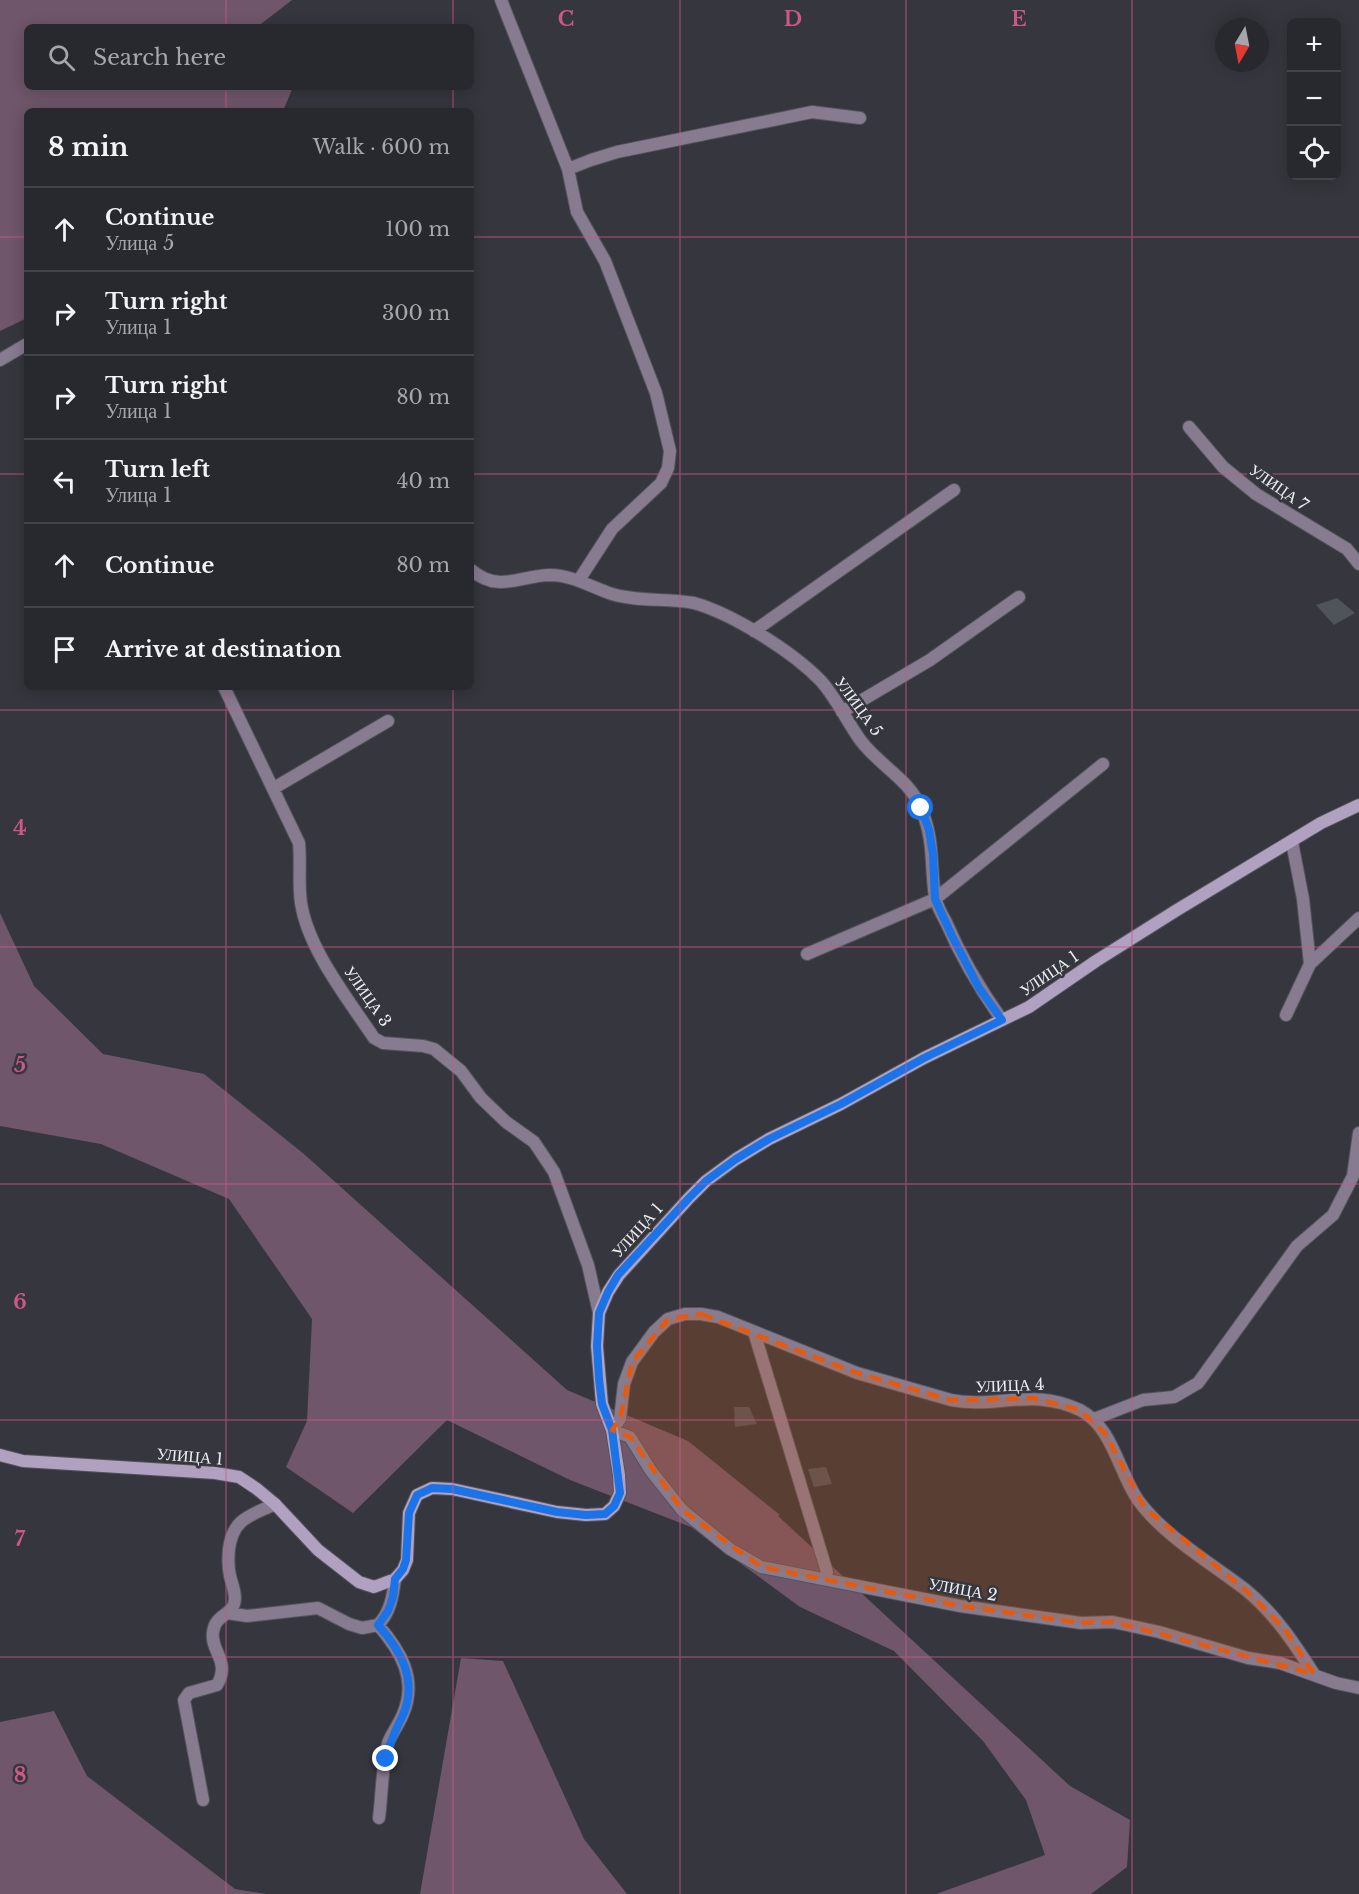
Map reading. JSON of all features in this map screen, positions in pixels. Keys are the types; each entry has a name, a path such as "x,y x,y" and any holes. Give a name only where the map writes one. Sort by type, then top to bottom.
{"main road":[{"name":"УЛИЦА 1","path":"0,1455 23,1461 214,1473 239,1477 275,1504 318,1550 359,1582 374,1587 395,1579 403,1569 406,1560 409,1513 417,1495 432,1488 452,1489 557,1512 605,1514 614,1506 620,1493 612,1430 602,1404 599,1379 597,1346 599,1313 618,1275 706,1181 769,1139 841,1104 924,1058 1029,1007 1177,910 1321,823 1359,805"}],"street":[{"path":"501,0 568,170 577,212 605,261 656,393 670,451 668,468 661,483 612,529 579,580"},
{"path":"568,170 617,152 812,112 860,118"},
{"path":"0,360 24,346"},
{"name":"УЛИЦА 7","path":"1190,427 1223,467 1256,494 1347,549 1359,564"},
{"path":"754,631 954,490"},
{"name":"УЛИЦА 5","path":"474,572 486,580 499,583 552,575 579,580 613,594 681,601 706,607 754,631 790,655 821,682 862,742 886,767 903,780 915,796 929,830 933,854 935,899 979,988 1002,1020"},
{"path":"842,712 930,660 1019,597"},
{"name":"УЛИЦА 3","path":"225,690 299,843 301,904 307,929 317,950 374,1038 383,1043 434,1049 461,1071 481,1098 506,1122 534,1142 554,1172 588,1265 599,1313"},
{"path":"274,788 388,721"},
{"path":"807,954 935,899 1103,764"},
{"path":"1292,842 1303,899 1310,964"},
{"path":"1286,1015 1310,964 1359,918"},
{"path":"1314,1674 1285,1629 1268,1611 1247,1591 1161,1525 1145,1508 1131,1488 1105,1433 1095,1419 1143,1400 1174,1397 1198,1383 1297,1246 1333,1215 1353,1176 1359,1133"},
{"name":"УЛИЦА 4","path":"612,1430 620,1419 624,1384 632,1362 654,1332 668,1319 685,1314 718,1317 857,1373 951,1400 964,1403 1015,1399 1052,1400 1080,1410 1095,1419"},
{"path":"754,1332 827,1572"},
{"name":"УЛИЦА 2","path":"612,1430 630,1437 651,1471 682,1510 730,1549 761,1567 960,1606 1081,1623 1113,1622 1159,1632 1248,1658 1280,1663 1336,1683 1359,1688"},
{"path":"203,1800 184,1700 189,1694 218,1684 222,1677 222,1663 212,1634 216,1621 234,1606 235,1600 227,1565 231,1533 244,1518 275,1504"},
{"path":"226,1612 248,1616 318,1608 362,1628 378,1625 383,1620 393,1597 395,1579"},
{"path":"378,1625 391,1640 408,1670 409,1688 404,1713 389,1742 379,1818"}],"highlighted area":[{"path":"701,1314 857,1373 951,1400 1034,1398 1080,1410 1105,1433 1145,1508 1247,1591 1285,1629 1314,1674 1113,1622 1081,1623 960,1606 761,1567 682,1510 630,1437 612,1430 620,1419 632,1362 668,1319"}],"shaded area":[{"path":"0,0 292,0 261,24 24,24 24,90 292,90 284,108 24,108 24,319 0,331"},
{"path":"0,913 34,986 103,1054 204,1074 304,1154 567,1390 688,1441 780,1515 778,1516 1070,1786 1130,1820 1127,1867 1091,1894 936,1894 1045,1855 1026,1800 983,1741 894,1651 800,1607 691,1527 570,1480 447,1420 353,1513 286,1467 307,1421 312,1319 229,1199 101,1144 0,1126"},
{"path":"461,1658 503,1661 584,1839 627,1894 420,1894"},
{"path":"54,1711 87,1776 235,1889 266,1894 0,1894 0,1722"}],"building":[{"path":"1337,598 1355,613 1334,625 1316,605"},
{"path":"734,1407 749,1407 757,1424 735,1427"},
{"path":"826,1467 832,1484 814,1487 808,1469"}],"route":[{"path":"386,1759 389,1742 407,1702 408,1670 391,1640 378,1625 388,1611 393,1597 395,1579 403,1569 406,1560 409,1513 417,1495 432,1488 452,1489 557,1512 605,1514 614,1506 620,1493 612,1430 602,1404 597,1346 599,1313 618,1275 706,1181 736,1159 769,1139 841,1104 924,1058 1002,1020 979,988 935,899 933,854 929,830 921,808"}]}
